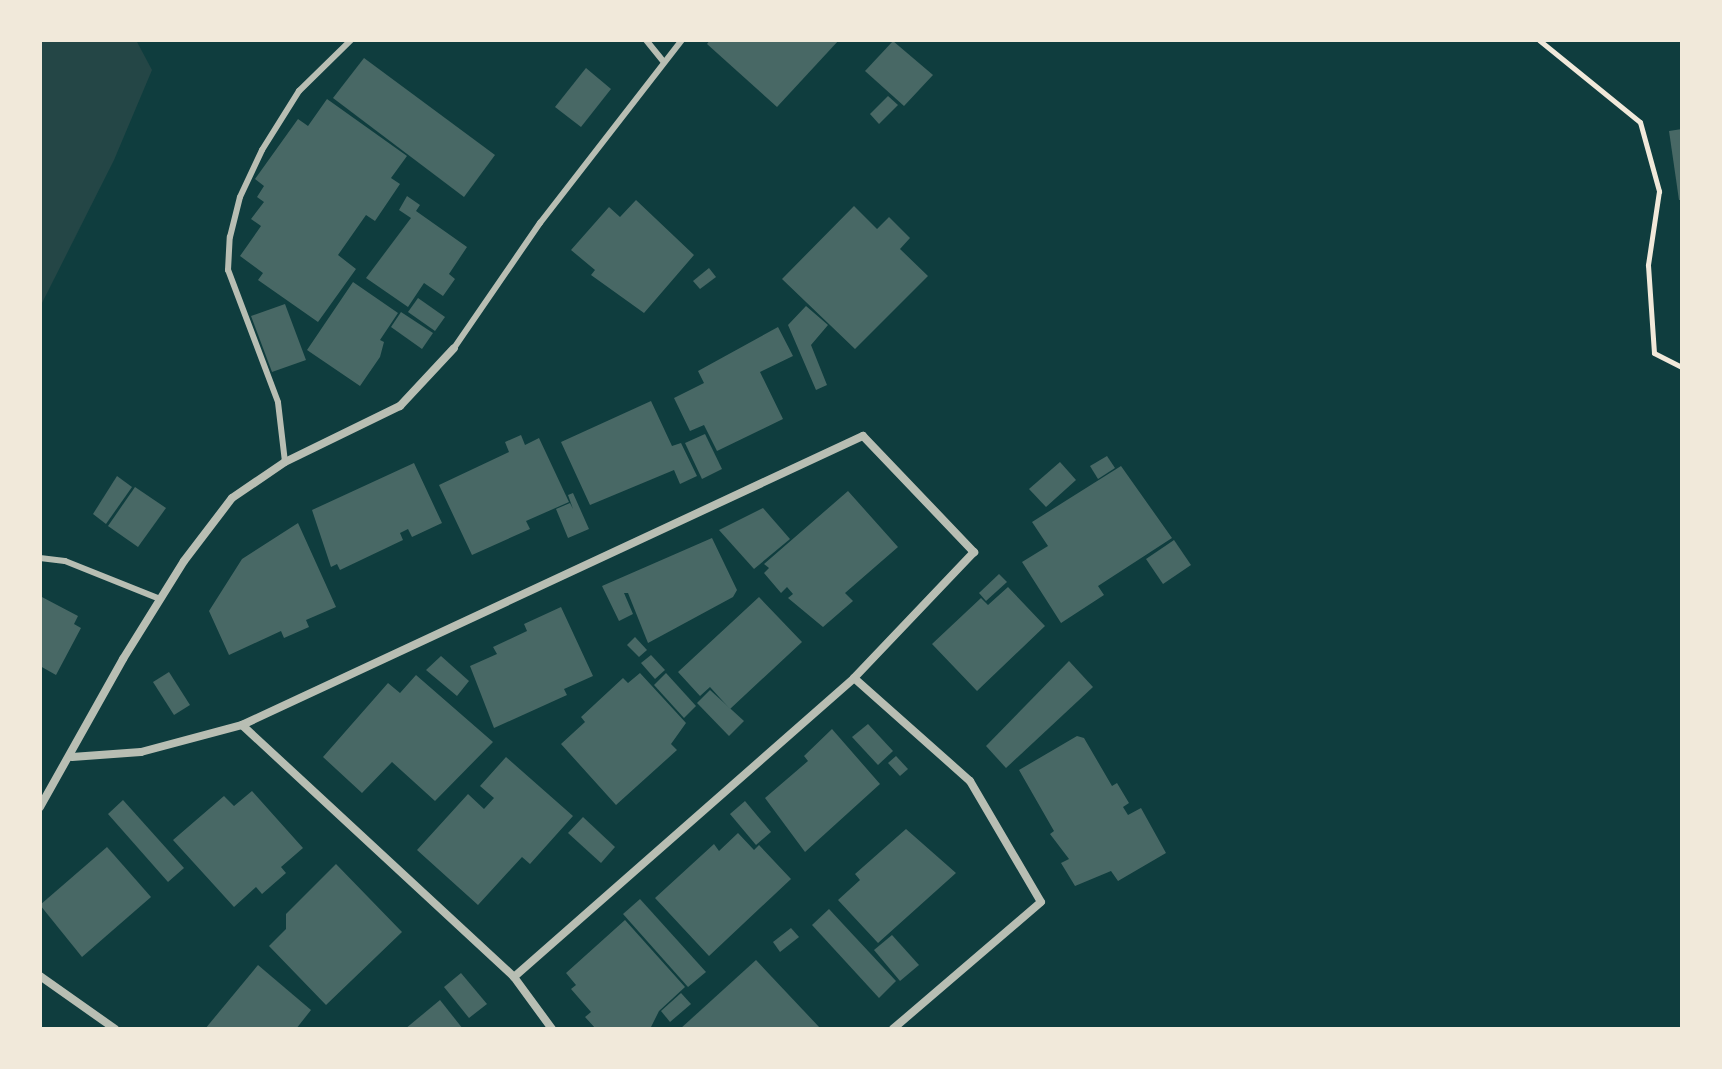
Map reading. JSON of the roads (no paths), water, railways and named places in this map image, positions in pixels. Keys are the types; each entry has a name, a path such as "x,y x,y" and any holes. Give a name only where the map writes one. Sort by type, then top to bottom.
{"street":[{"path":"40,807 72,757 160,599 232,498 285,462 400,406 454,348"},
{"path":"72,757 141,752 242,725 863,436 974,552 854,678 514,977"},
{"path":"854,678 970,781 1041,902 893,1029"},
{"path":"242,725 514,977 552,1029"},
{"path":"40,976 115,1029"}],"lane":[{"path":"285,462 278,402 228,270 230,237 240,197 262,150 299,91 351,40"},
{"path":"646,40 664,62"},
{"path":"454,348 540,223 682,40"},
{"path":"40,558 65,561 160,599"}]}
